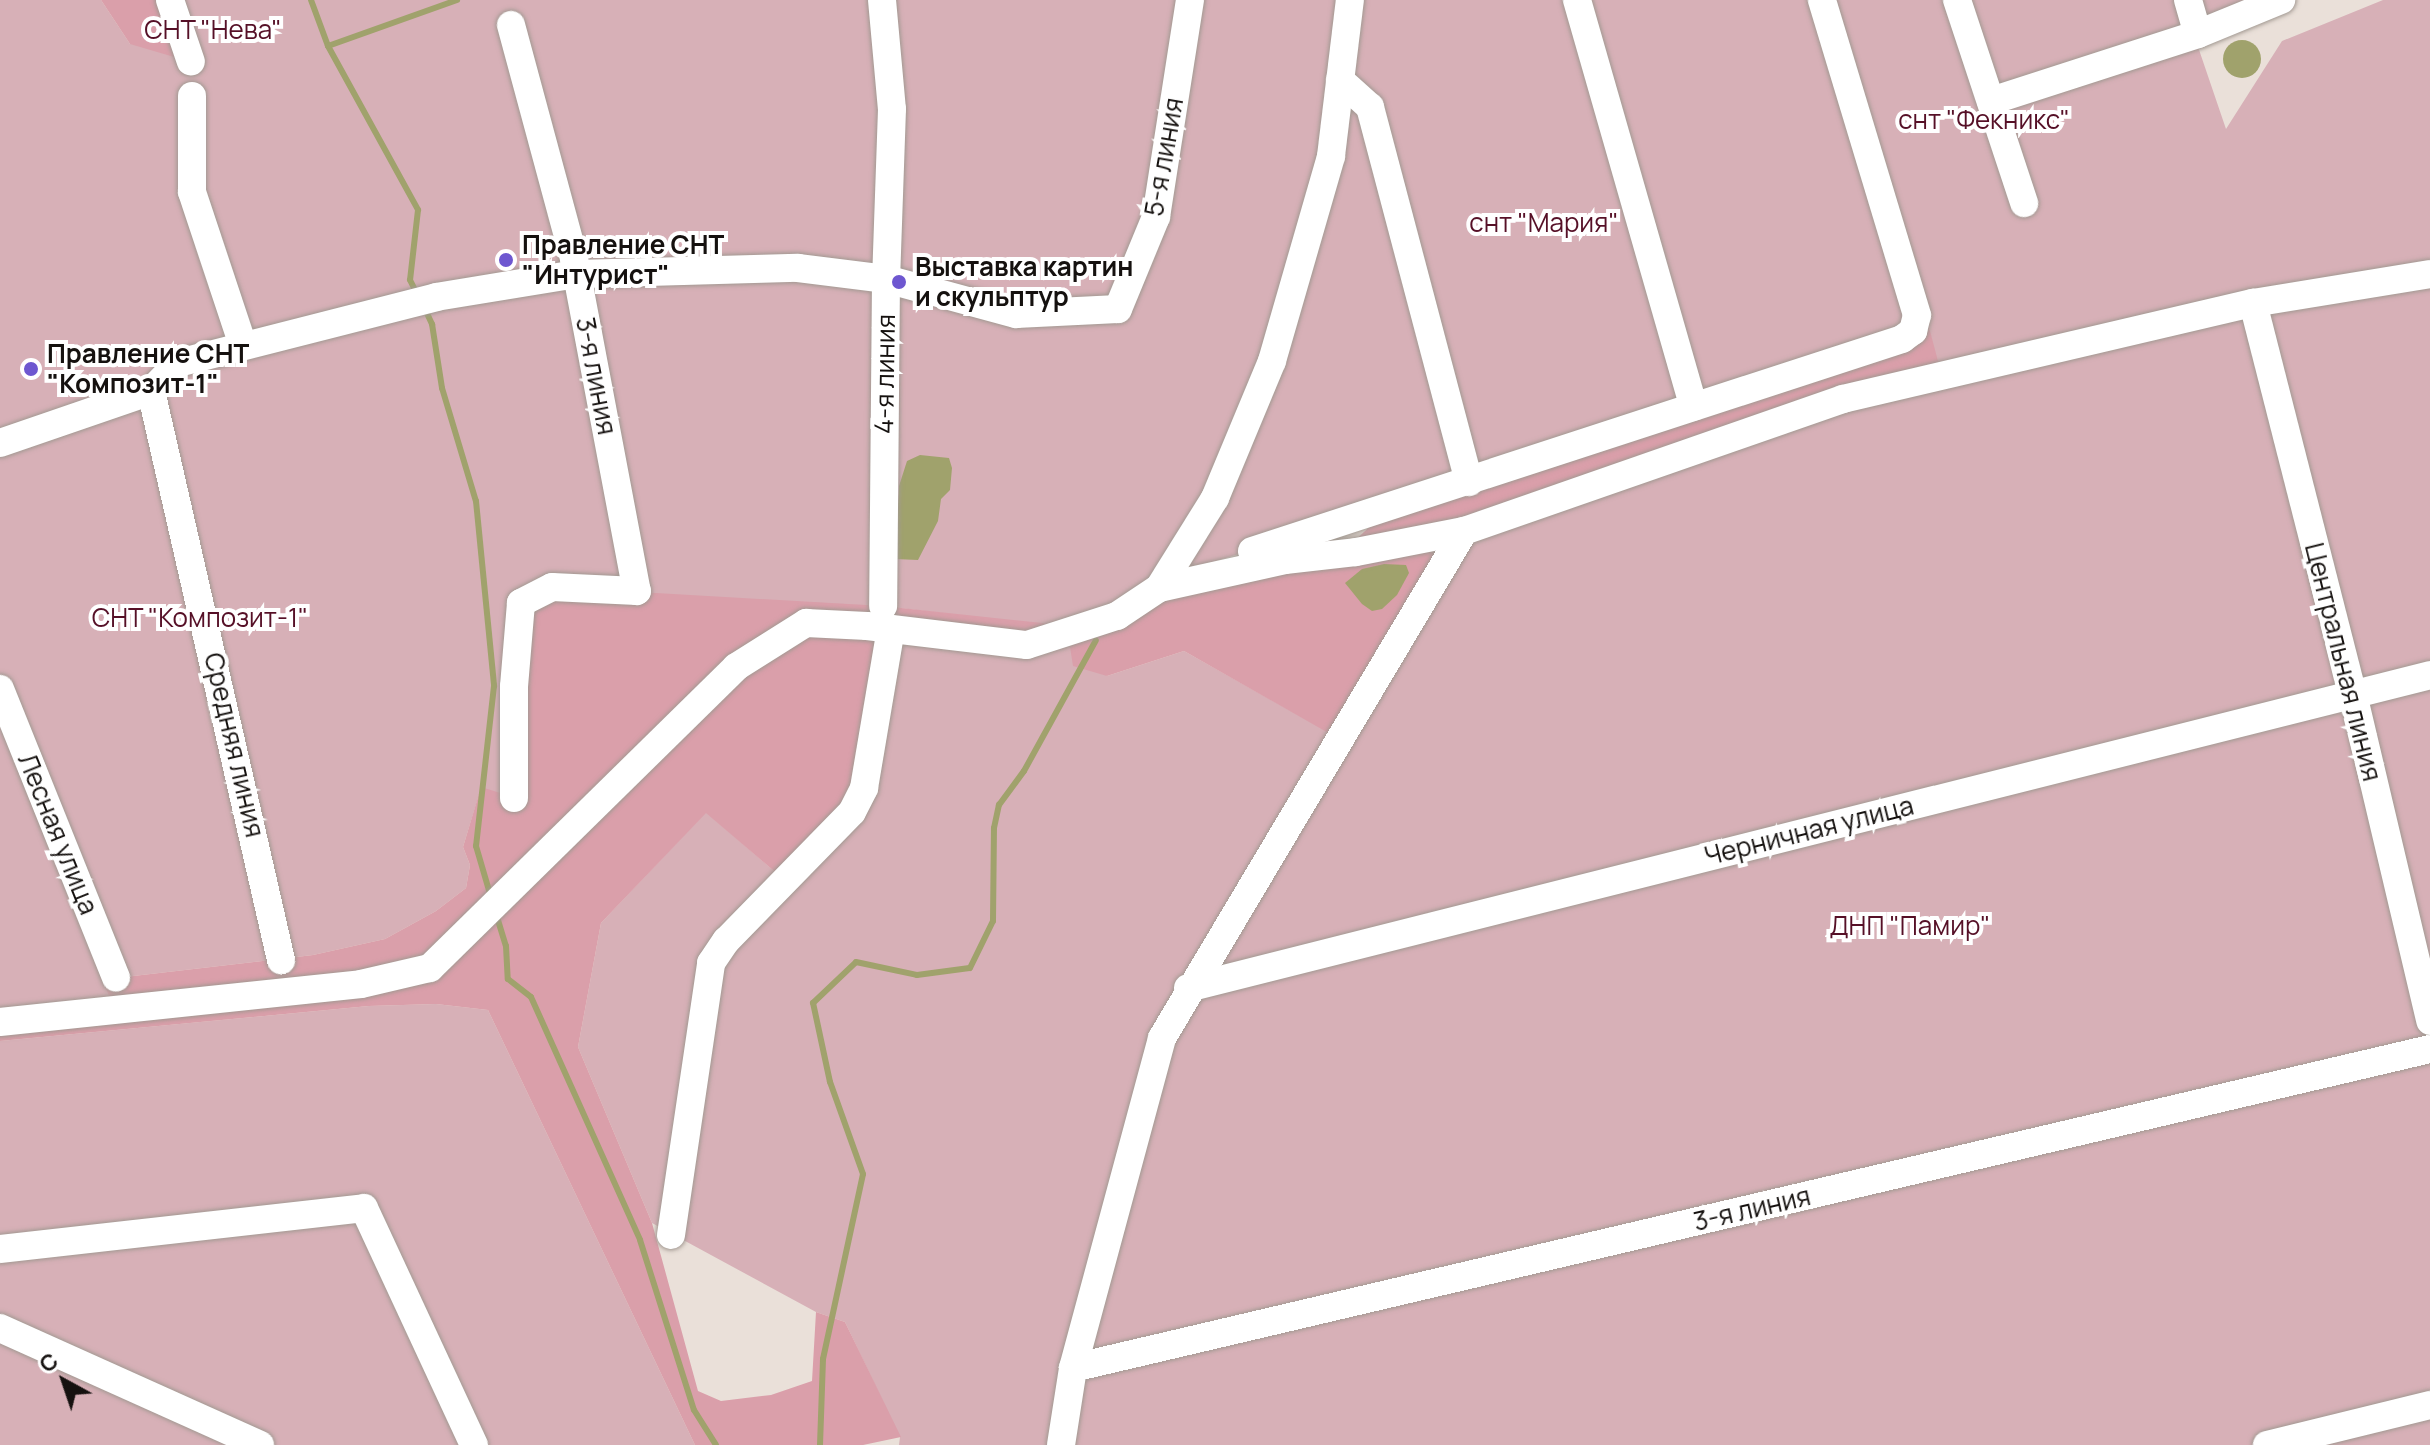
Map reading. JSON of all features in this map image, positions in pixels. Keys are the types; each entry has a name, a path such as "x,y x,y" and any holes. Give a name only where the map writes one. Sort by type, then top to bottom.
{"street":[{"path":"170,0 191,62"},
{"name":"4-я линия","path":"671,1235 711,963 726,941 852,812 864,788 887,618 886,279 892,109 882,0"},
{"name":"5-я линия","path":"886,279 1016,314 1118,309 1156,217 1190,0"},
{"path":"1162,583 1215,498 1272,361 1331,156 1350,0"},
{"path":"1577,0 1694,407"},
{"path":"0,1022 361,984 430,968 736,667 806,623 887,618 1027,645 1117,616 1162,583 1902,339 1915,327 1917,315 1822,0"},
{"path":"1957,0 2024,203"},
{"path":"2188,0 2198,34"},
{"path":"1991,101 2198,34 2281,0"},
{"name":"3-я линия","path":"511,25 577,274 637,591 552,587 521,603 514,687 514,798"},
{"path":"1340,80 1370,107 1469,482"},
{"path":"192,96 192,192 243,345"},
{"path":"0,443 151,391 178,363 436,297 577,274 798,268 886,279"},
{"path":"1162,583 1464,531 1843,399 2253,303 2430,274"},
{"name":"Центральная линия","path":"2253,303 2353,694 2430,1021"},
{"name":"Средняя линия","path":"151,391 281,960"},
{"path":"1061,1445 1073,1368 1162,1038 1188,988 1464,531"},
{"name":"Черничная улица","path":"1188,988 2430,675"},
{"name":"Лесная улица","path":"0,689 116,978"},
{"name":"3-я линия","path":"1073,1368 2430,1049"},
{"path":"0,1249 364,1208 474,1445"},
{"path":"0,1328 260,1445"},
{"path":"2267,1445 2430,1405"}],"green space":[{"path":"0,0 101,0 130,44 170,0 2281,0 2194,35 2226,129 2282,41 2383,0 2430,0 2430,1445 899,1445 900,1437 845,1322 816,1312 652,1223 578,1047 601,923 706,812 781,877 893,630 1068,634 1107,676 1184,651 1339,738 1466,530 1915,327 1389,508 1167,576 1088,615 1052,624 1025,623 883,606 514,798 481,788 463,847 470,865 466,888 436,911 385,939 313,955 116,978 0,690"},
{"path":"0,722 41,823 110,996 0,1009"},
{"path":"436,1004 488,1010 695,1445 0,1445 0,1041 369,1006"}],"shaded area":[{"path":"101,0 170,0 191,62 130,44"},
{"path":"2242,40 2255,46 2261,59 2255,72 2242,78 2229,72 2223,59 2229,46"},
{"path":"1917,315 1930,331 1942,376 1466,530 1339,739 1184,651 1107,676 1073,666 1068,634 893,630 864,788 781,877 706,813 601,923 578,1047 652,1223 698,1391 721,1401 771,1395 812,1381 816,1312 845,1322 901,1437 863,1445 695,1445 488,1010 436,1004 369,1006 0,1041 0,1009 109,996 41,823 116,978 313,955 385,939 436,911 466,888 470,865 463,847 481,787 513,797 517,632 552,587 883,606 1052,624 1088,615 1137,590 1341,554 1389,508 1902,339"},
{"path":"920,455 949,458 952,468 950,490 941,499 938,521 918,560 895,559 899,486 907,461"},
{"path":"1384,564 1406,565 1409,573 1397,595 1382,609 1372,611 1345,583 1362,569"}],"waterway":[{"path":"311,0 328,46 418,210 410,280 416,292"},
{"path":"328,46 457,0"},
{"path":"425,309 432,324 442,388 476,501 494,686 476,846 490,894"},
{"path":"820,1445 823,1359 863,1174 830,1082 813,1003 856,962 917,975 970,968 993,921 994,828 999,805 1024,771 1096,640"},
{"path":"497,917 506,946 508,979 531,997 640,1240 694,1410 716,1445"}],"place":[{"name":"Правление СНТ \"Интурист\"","path":"506,260"},
{"name":"Выставка картин и скульптур","path":"899,282"},
{"name":"Правление СНТ \"Композит-1\"","path":"31,369"}],"park label":[{"name":"СНТ \"Нева\"","path":"213,30"},
{"name":"снт \"Фекникс\"","path":"1984,120"},
{"name":"снт \"Мария\"","path":"1544,223"},
{"name":"СНТ \"Композит-1\"","path":"200,618"},
{"name":"ДНП \"Памир\"","path":"1910,926"}]}
